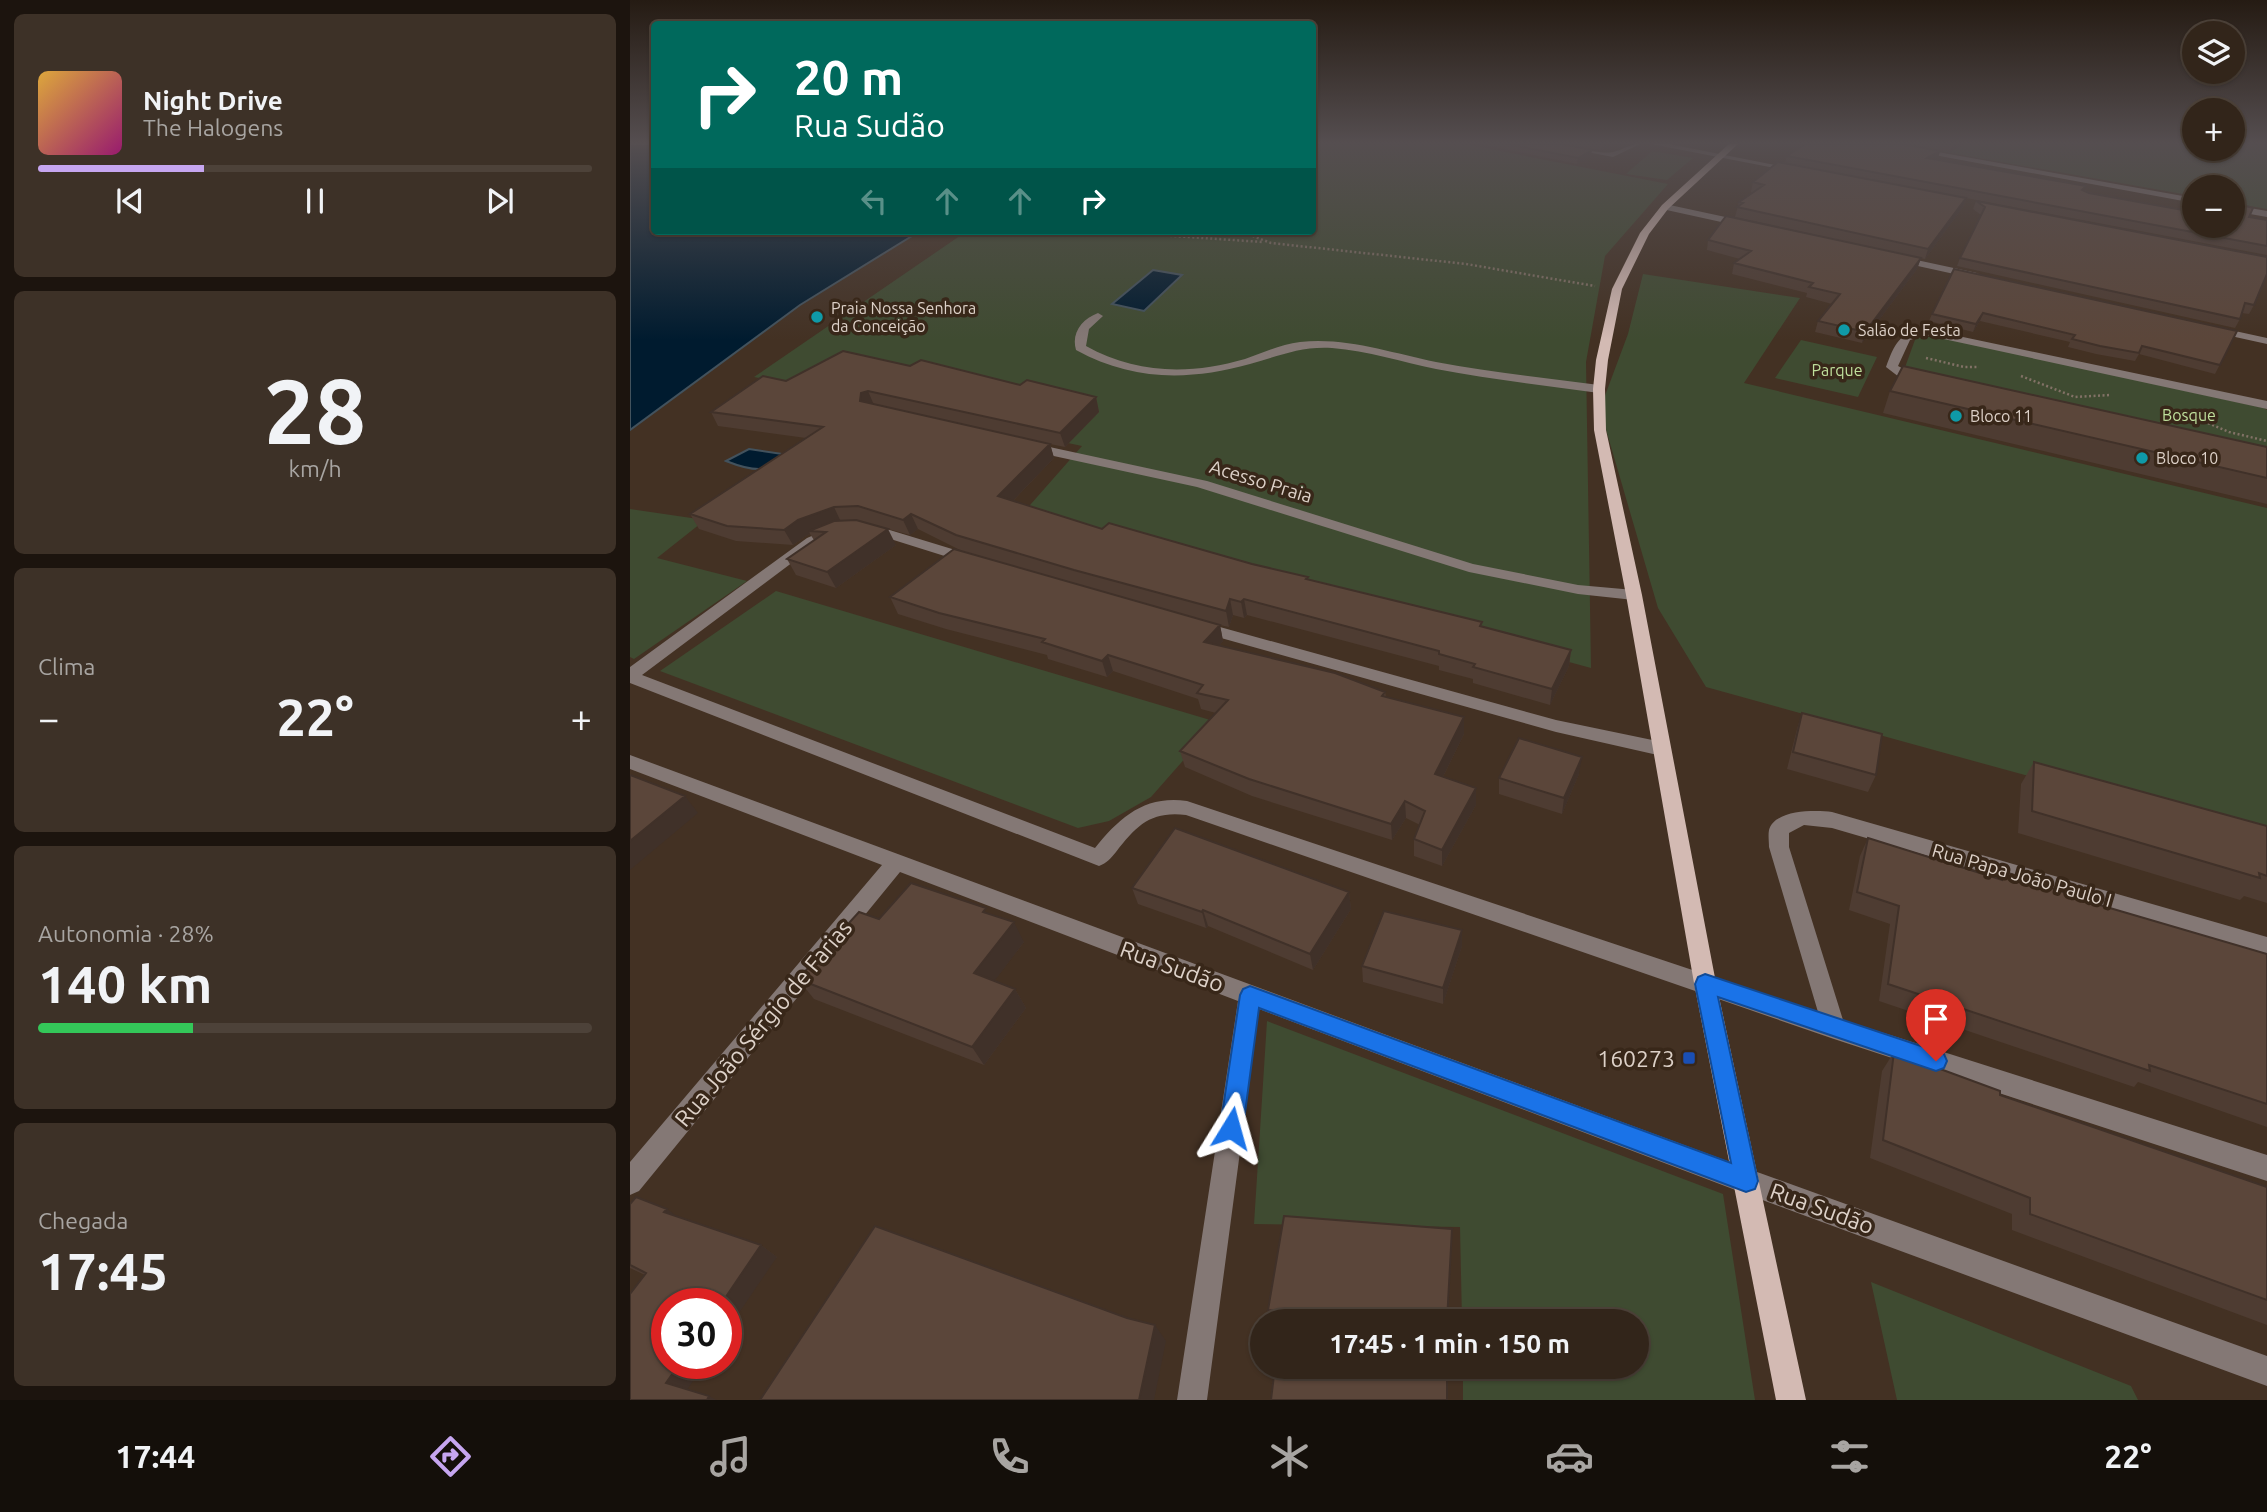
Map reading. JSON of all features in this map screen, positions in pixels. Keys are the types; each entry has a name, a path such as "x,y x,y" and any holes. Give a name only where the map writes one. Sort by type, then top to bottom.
{"main road":[{"path":"1663,209 1645,233 1617,289 1602,360 1599,389 1600,430 1634,595 1705,984 1790,1400"}],"street":[{"path":"1675,209 1759,228"},
{"path":"2245,210 2267,214"},
{"path":"1893,257 1986,278"},
{"path":"1098,316 1084,326 1079,338 1080,348 1095,358 1156,374 1213,370 1280,350 1321,344 1518,379 1599,389"},
{"path":"2200,326 2267,341"},
{"path":"1929,383 1903,375 1892,367 1908,335 1916,332 1938,334 2267,405"},
{"name":"Acesso Praia","path":"1010,442 1200,484 1509,578 1595,593 1634,595"},
{"path":"630,676 811,541 841,528 873,529 992,566"},
{"path":"1180,621 1556,726 1662,749"},
{"path":"630,676 1099,858 1132,819 1150,809 1172,804 1834,1028 2267,1168"},
{"name":"Rua Sudão","path":"630,762 895,864 1746,1181 2267,1371"},
{"name":"Rua Papa João Paulo I","path":"1834,1028 1779,847 1779,830 1793,819 1810,816 1832,820 2267,946"},
{"name":"Rua João Sérgio de Farias","path":"630,1182 895,864"},
{"path":"1192,1400 1250,995"}],"path":[{"path":"1156,235 1271,243 1466,264 1617,289"},
{"path":"1250,235 1271,243"},
{"path":"1899,352 1964,367 1986,366"},
{"path":"2019,375 2075,397 2111,395"},
{"path":"2170,408 2229,432 2267,441"}],"green space":[{"path":"1316,209 1646,209 1605,256 1586,362 1591,668 1023,513 1082,446 754,377 961,235 1316,235"},
{"path":"1643,274 1800,298 1744,383 2267,508 2267,842 1706,687 1658,608 1600,409 1628,334"},
{"name":"Bosque","path":"1916,337 1940,337 2264,408 2267,410 2267,455 1904,370"},
{"name":"Parque","path":"1801,340 1877,357 1858,397 1775,378"},
{"path":"630,509 705,520 657,558 747,581 634,659 630,657"},
{"path":"776,591 1217,722 1151,797 1109,821 1078,828 660,671"},
{"path":"1267,1021 1723,1194 1755,1400 1463,1400 1463,1379 1649,1379 1649,1309 1462,1309 1460,1227 1254,1224"},
{"path":"1871,1282 2131,1386 2138,1400 1897,1400"}],"water":[{"path":"630,209 651,209 651,235 914,235 800,305 630,430"},
{"path":"1153,270 1182,275 1144,311 1112,304"},
{"path":"749,449 796,456 762,469 746,468 726,461"}],"building":[{"path":"1748,209 1958,209 1928,249"},
{"path":"1984,209 2019,209 2267,257 2267,274 2254,305 2245,303 2240,319 1960,258"},
{"path":"2071,209 2182,210 2182,230"},
{"path":"2245,209 2252,209 2249,217 2267,220 2267,246 2224,238 2245,238"},
{"path":"1726,216 1921,258 1865,332 1818,321 1840,294 1809,287 1813,283 1734,263 1751,251 1708,240"},
{"path":"1954,269 2237,331 2220,365 2142,346 2139,353 2100,346 2072,339 2075,335 1983,313 1976,324 1932,314"},
{"path":"843,351 910,366 921,360 1020,385 1027,380 1096,397 1060,433 868,391 861,393 860,401 1050,444 998,496 1102,529 1109,523 1252,564 1308,577 1306,579 1482,622 1480,626 1571,650 1552,689 1473,667 1475,664 1439,654 1439,651 1244,599 1241,602 1230,599 1226,611 1074,570 956,535 911,514 903,520 858,506 834,507 798,520 784,530 727,526 690,514 823,427 711,412 763,376 786,381"},
{"path":"1903,366 2267,447 2267,478 1890,391"},
{"path":"856,520 888,529 827,572 787,559 826,532 809,531 834,521"},
{"path":"954,549 1220,625 1204,642 1335,673 1385,692 1382,696 1464,717 1435,774 1476,788 1442,850 1414,839 1425,811 1405,801 1391,824 1249,779 1180,751 1228,700 1197,693 1203,685 1108,655 1102,661 1042,642 1045,639 939,613 890,597"},
{"path":"1802,713 1882,734 1876,775 1793,752"},
{"path":"1519,738 1582,757 1564,798 1499,778"},
{"path":"2034,762 2267,826 2267,876 2259,873 2260,878 2032,811"},
{"path":"630,775 685,796 630,841"},
{"path":"1175,828 1349,892 1310,954 1203,910 1202,912 1132,888"},
{"path":"1868,838 2002,880 2003,871 2103,906 2267,954 2267,1104 2149,1065 2150,1071 1888,984 1899,906 1857,892"},
{"path":"911,883 986,908 983,912 1014,922 974,973 1015,989 972,1047 798,979 859,912 879,919"},
{"path":"1384,911 1462,930 1443,988 1362,966"},
{"path":"1894,1052 2000,1091 2000,1095 2267,1187 2267,1300 2030,1214 2030,1198 1883,1140"},
{"path":"636,1197 667,1209 664,1212 761,1245 732,1288 651,1288 651,1379 669,1379 666,1383 709,1396 707,1400 630,1400 630,1294 646,1273 630,1265 630,1204"},
{"path":"1284,1216 1452,1229 1448,1309 1268,1309"},
{"path":"875,1226 1127,1318 1155,1325 1139,1400 760,1400"},
{"path":"1274,1379 1447,1379 1447,1400 1271,1400"}],"place":[{"name":"Praia Nossa Senhora da Conceição","path":"817,317"},
{"name":"Salão de Festa","path":"1844,330"},
{"name":"Bloco 11","path":"1956,416"},
{"name":"Bloco 10","path":"2142,458"},
{"name":"160273","path":"1689,1058"}],"route":[{"path":"1231,1128 1250,995 1746,1181 1705,984 1936,1061"}]}
